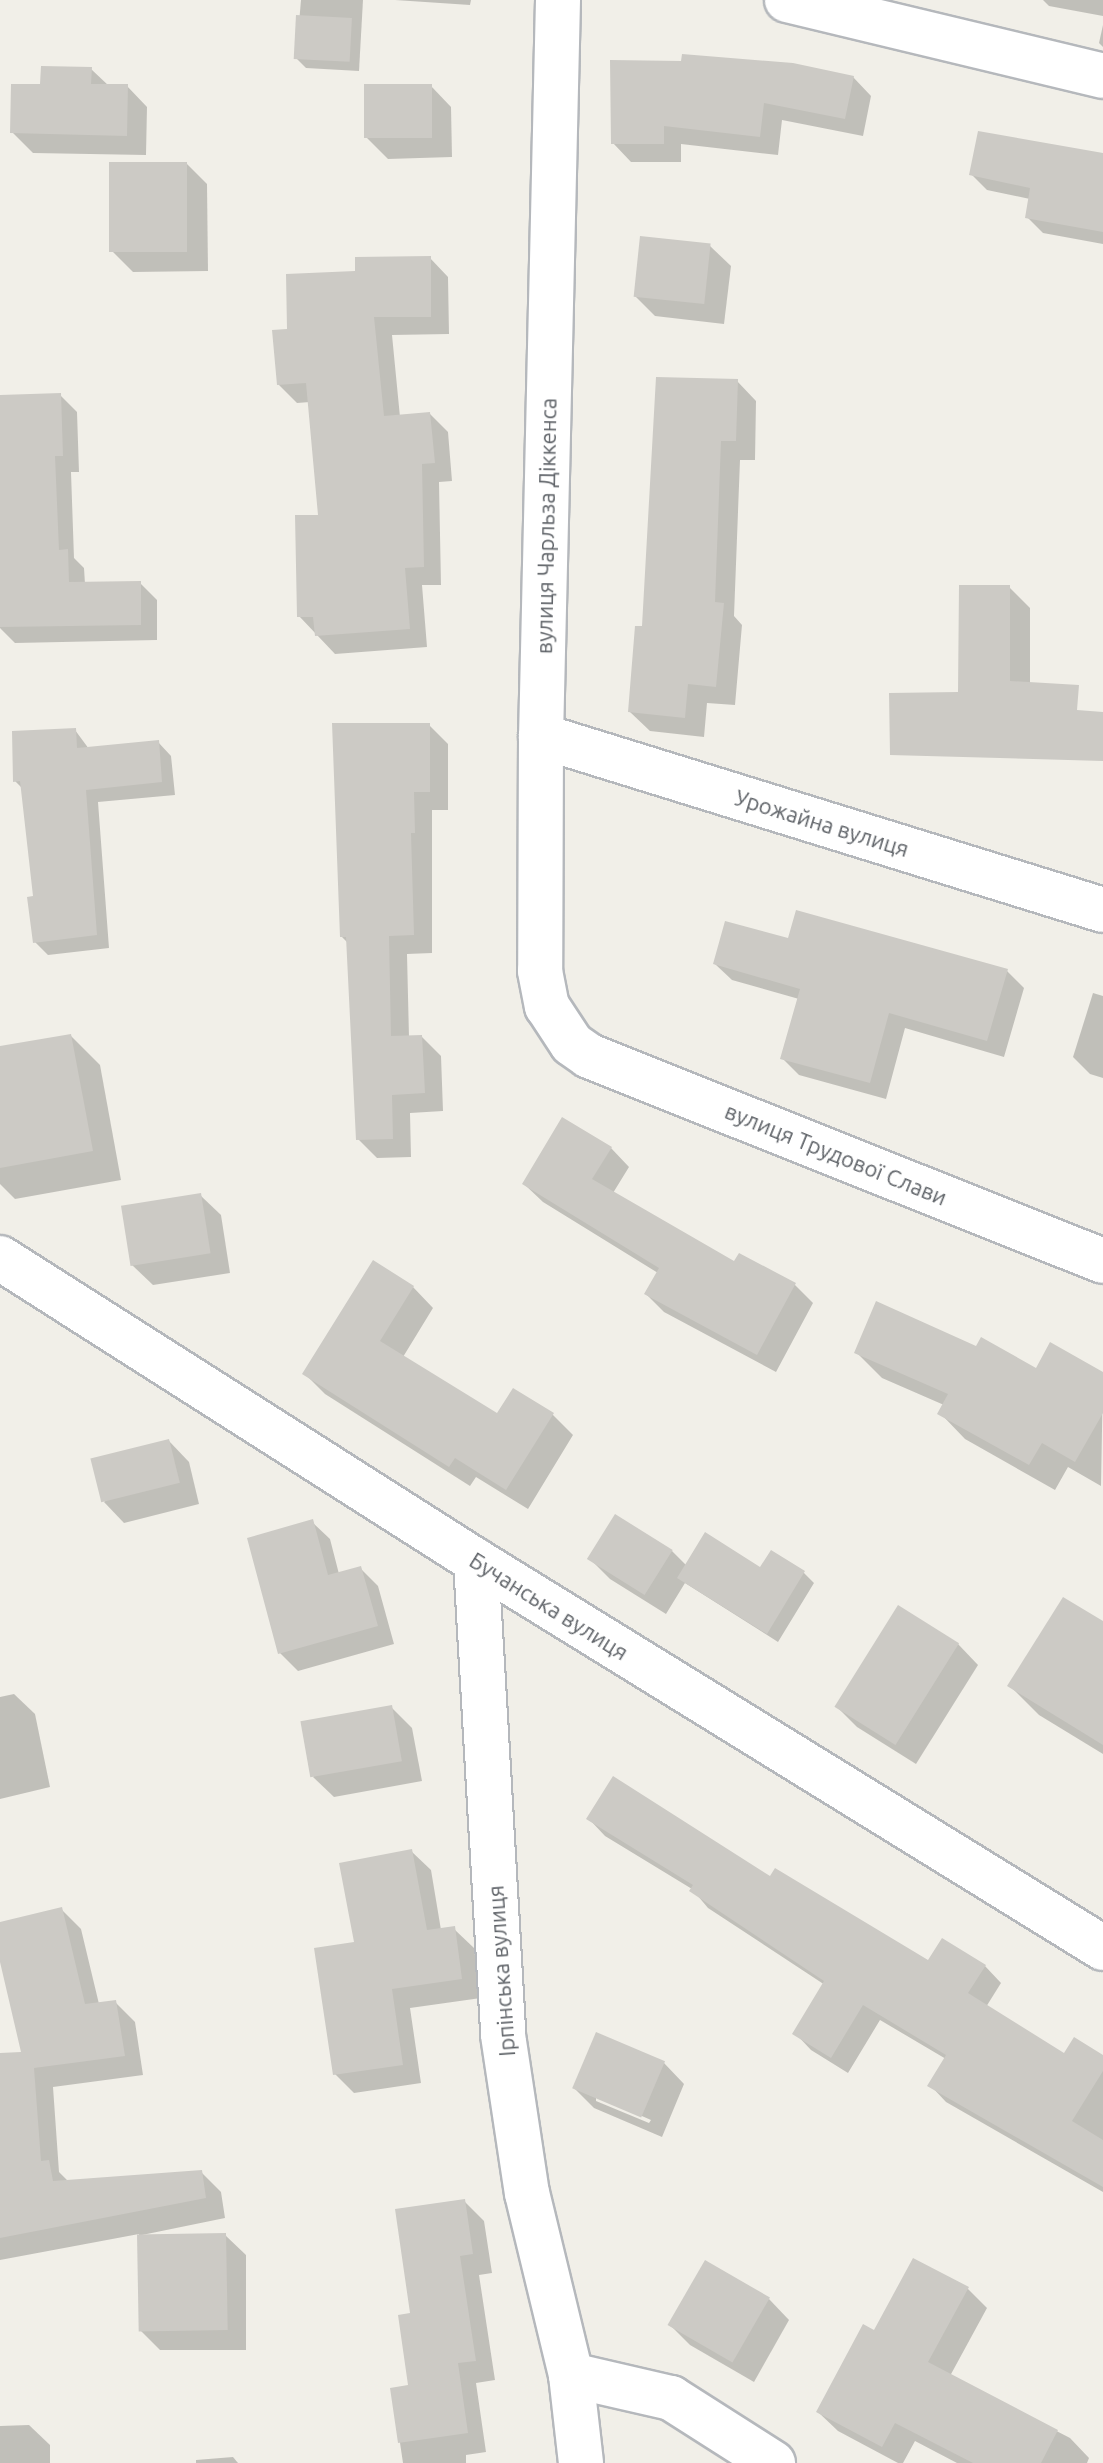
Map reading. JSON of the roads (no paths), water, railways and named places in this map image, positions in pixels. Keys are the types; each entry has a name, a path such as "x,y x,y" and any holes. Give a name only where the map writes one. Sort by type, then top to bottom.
{"street":[{"name":"вулиця Чарльза Діккенса","path":"558,0 541,736 540,971 547,1006 572,1044"},
{"path":"787,0 1103,76"},
{"name":"Урожайна вулиця","path":"541,736 1103,910"},
{"name":"вулиця Трудової Слави","path":"572,1044 589,1056 1103,1261"},
{"name":"Бучанська вулиця","path":"0,1258 476,1561 1103,1948"},
{"name":"Ірпінська вулиця","path":"476,1561 503,2035 527,2193 571,2375 581,2463"},
{"path":"571,2375 671,2398 773,2463"}]}
